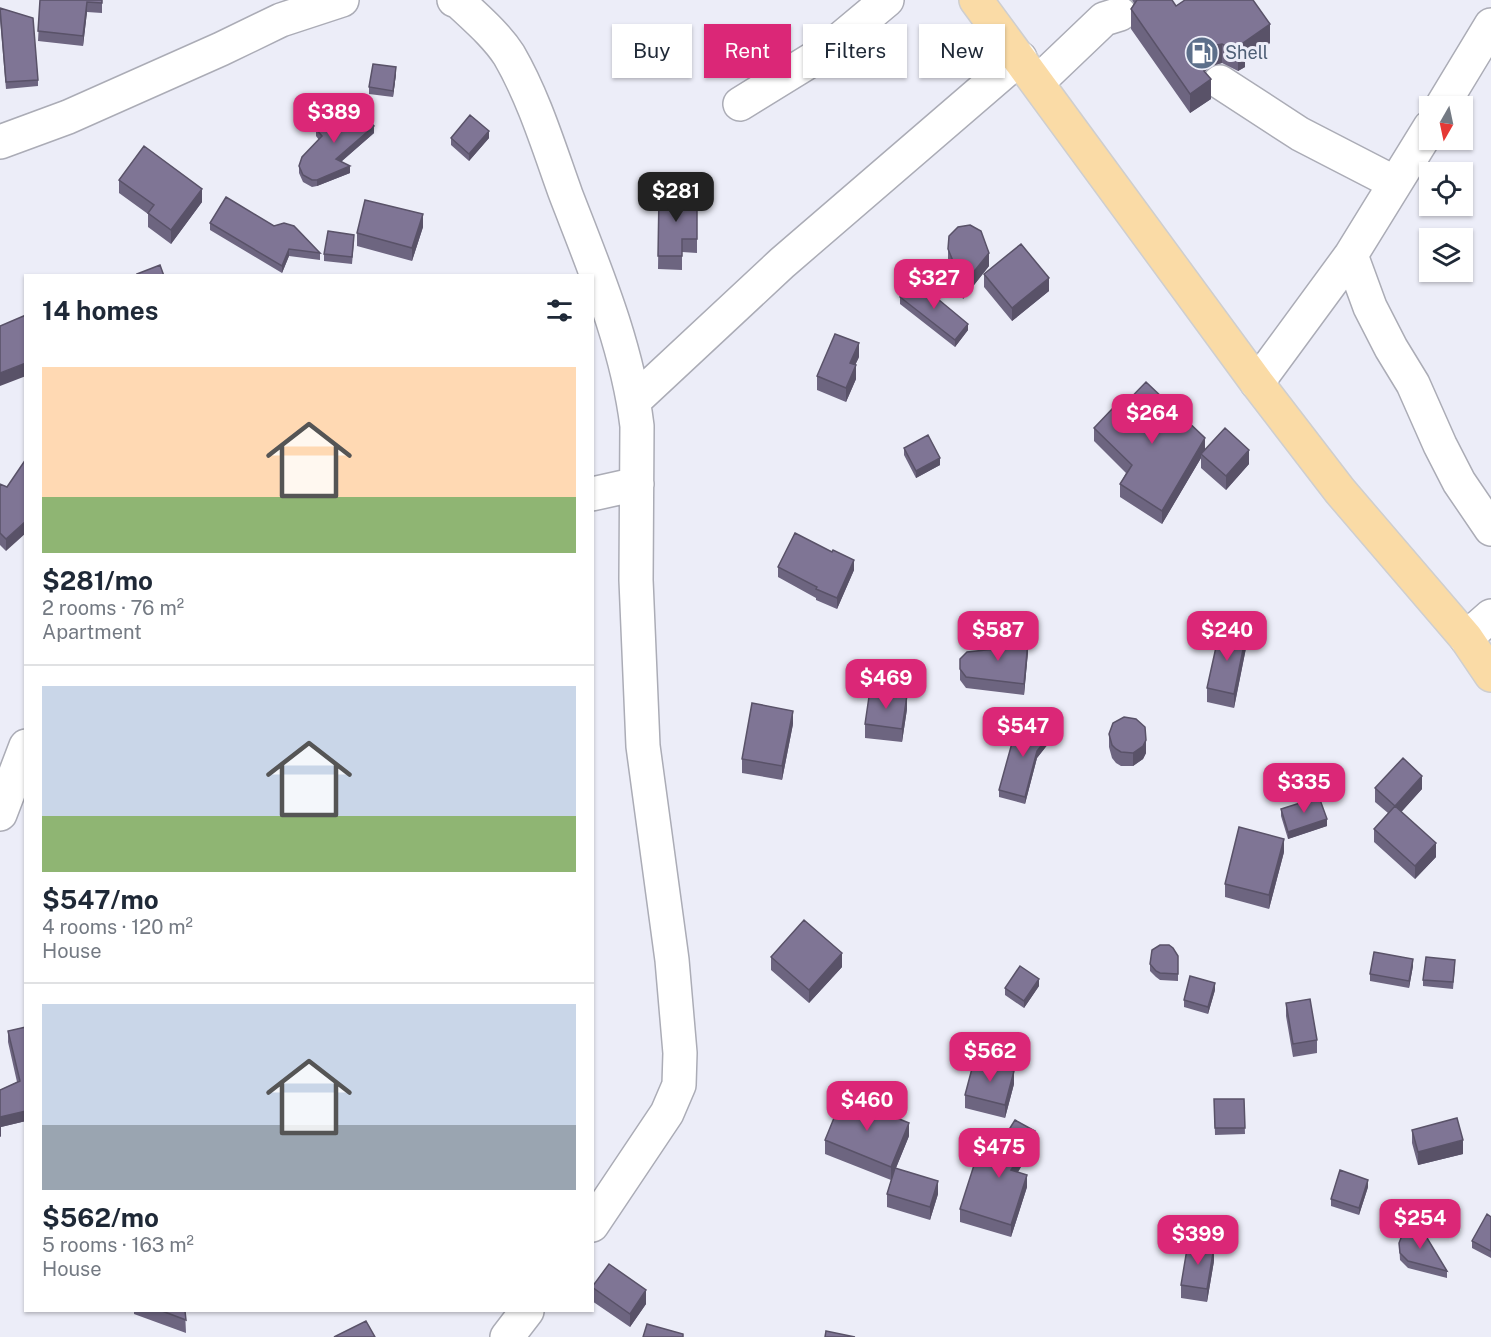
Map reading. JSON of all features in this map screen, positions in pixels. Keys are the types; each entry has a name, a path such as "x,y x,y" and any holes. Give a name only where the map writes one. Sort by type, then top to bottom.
{"main road":[{"path":"976,0 1257,383 1340,491 1466,638 1491,675"}],"street":[{"path":"0,142 68,117 281,20 342,0"},
{"path":"454,0 486,28 508,54 530,98 618,333 634,401 637,426 636,580 643,746 672,960 680,1053 679,1085 667,1113 594,1222"},
{"path":"740,104 826,51 887,0"},
{"path":"634,401 782,263 1029,70 1104,19 1120,14"},
{"path":"1448,96 1491,25"},
{"path":"1220,82 1300,134 1395,183"},
{"path":"1257,383 1352,255 1419,145"},
{"path":"1352,255 1370,307 1413,384 1459,482 1491,530"},
{"path":"594,494 637,484"},
{"path":"1466,638 1491,616"},
{"path":"0,814 24,751"},
{"path":"507,1337 526,1312"}],"building":[{"path":"40,0 102,0 102,3 87,2 83,36 38,31"},
{"name":"Shell","path":"1137,0 1172,0 1176,6 1185,0 1253,0 1270,24 1243,43 1245,47 1238,51 1222,44 1211,46 1204,53 1201,62 1204,71 1211,79 1190,94 1131,9"},
{"path":"0,8 33,18 38,80 6,82"},
{"path":"373,64 396,67 393,91 369,87"},
{"path":"355,105 374,126 336,159 350,166 317,180 303,175 299,166 302,157 322,136 316,129 335,113 340,118"},
{"path":"470,115 489,131 469,154 451,138"},
{"path":"144,146 202,189 171,230 148,213 154,205 119,180"},
{"path":"659,196 697,196 697,239 682,239 682,256 658,256"},
{"path":"226,197 274,226 284,223 294,226 320,253 289,249 282,266 210,223"},
{"path":"365,200 423,214 412,248 357,233"},
{"path":"970,225 981,231 989,253 963,285 948,249 949,236 958,227"},
{"path":"328,231 354,235 352,257 324,254"},
{"path":"1021,244 1049,278 1012,308 984,274"},
{"path":"160,265 163,274 137,274"},
{"path":"915,280 968,324 955,340 900,297"},
{"path":"24,316 24,364 0,373 0,326"},
{"path":"835,334 859,343 850,363 856,365 846,388 817,376"},
{"path":"1146,382 1205,438 1162,511 1120,484 1132,465 1094,428 1112,409 1116,413"},
{"path":"1225,428 1249,450 1226,476 1201,454"},
{"path":"928,435 940,458 916,471 904,448"},
{"path":"24,462 24,523 6,539 0,533 0,484 7,487"},
{"path":"795,533 832,552 833,550 854,560 837,598 816,589 817,587 778,567"},
{"path":"1220,629 1246,635 1234,694 1207,688"},
{"path":"996,639 1028,641 1024,684 966,677 960,669 960,659 967,652 995,649"},
{"path":"870,690 907,695 902,729 865,724"},
{"path":"752,703 793,711 782,766 742,759"},
{"path":"1032,717 1052,732 1037,751 1025,797 999,790 1012,743"},
{"path":"1124,717 1136,719 1145,727 1146,740 1143,746 1133,753 1116,749 1112,745 1109,734 1113,723"},
{"path":"1403,758 1422,776 1395,806 1375,788"},
{"path":"1319,797 1327,819 1288,832 1281,809"},
{"path":"1395,806 1436,843 1415,866 1374,829"},
{"path":"1239,827 1284,839 1269,895 1225,884"},
{"path":"804,920 842,953 809,990 771,957"},
{"path":"1160,945 1169,945 1178,956 1178,974 1160,973 1150,964 1152,950"},
{"path":"1374,952 1413,959 1409,981 1370,974"},
{"path":"1426,957 1455,960 1453,982 1423,980"},
{"path":"1020,966 1039,979 1024,1001 1005,988"},
{"path":"1190,976 1215,983 1208,1007 1184,1000"},
{"path":"1310,999 1317,1040 1293,1044 1286,1003"},
{"path":"24,1027 24,1111 0,1117 0,1090 20,1081 8,1031"},
{"path":"974,1061 1014,1071 1005,1105 965,1095"},
{"path":"843,1096 909,1123 891,1167 825,1140"},
{"path":"1214,1099 1244,1099 1245,1128 1215,1128"},
{"path":"1457,1118 1463,1140 1418,1152 1412,1130"},
{"path":"1015,1120 1035,1131 1011,1170 1027,1175 1011,1225 960,1209 976,1159 988,1163"},
{"path":"895,1168 938,1181 930,1207 887,1194"},
{"path":"1340,1170 1368,1180 1359,1208 1331,1199"},
{"path":"1487,1214 1491,1217 1491,1251 1472,1241"},
{"path":"1413,1230 1424,1233 1447,1271 1408,1261 1400,1253 1401,1238"},
{"path":"1188,1243 1214,1247 1207,1289 1181,1285"},
{"path":"609,1264 646,1290 630,1314 594,1288 594,1284"},
{"path":"165,1312 185,1312 186,1320"},
{"path":"366,1321 375,1337 334,1337"},
{"path":"647,1324 683,1334 683,1337 643,1337"},
{"path":"826,1331 855,1337 825,1337"}],"place":[{"name":"Shell","path":"1202,53"}]}
